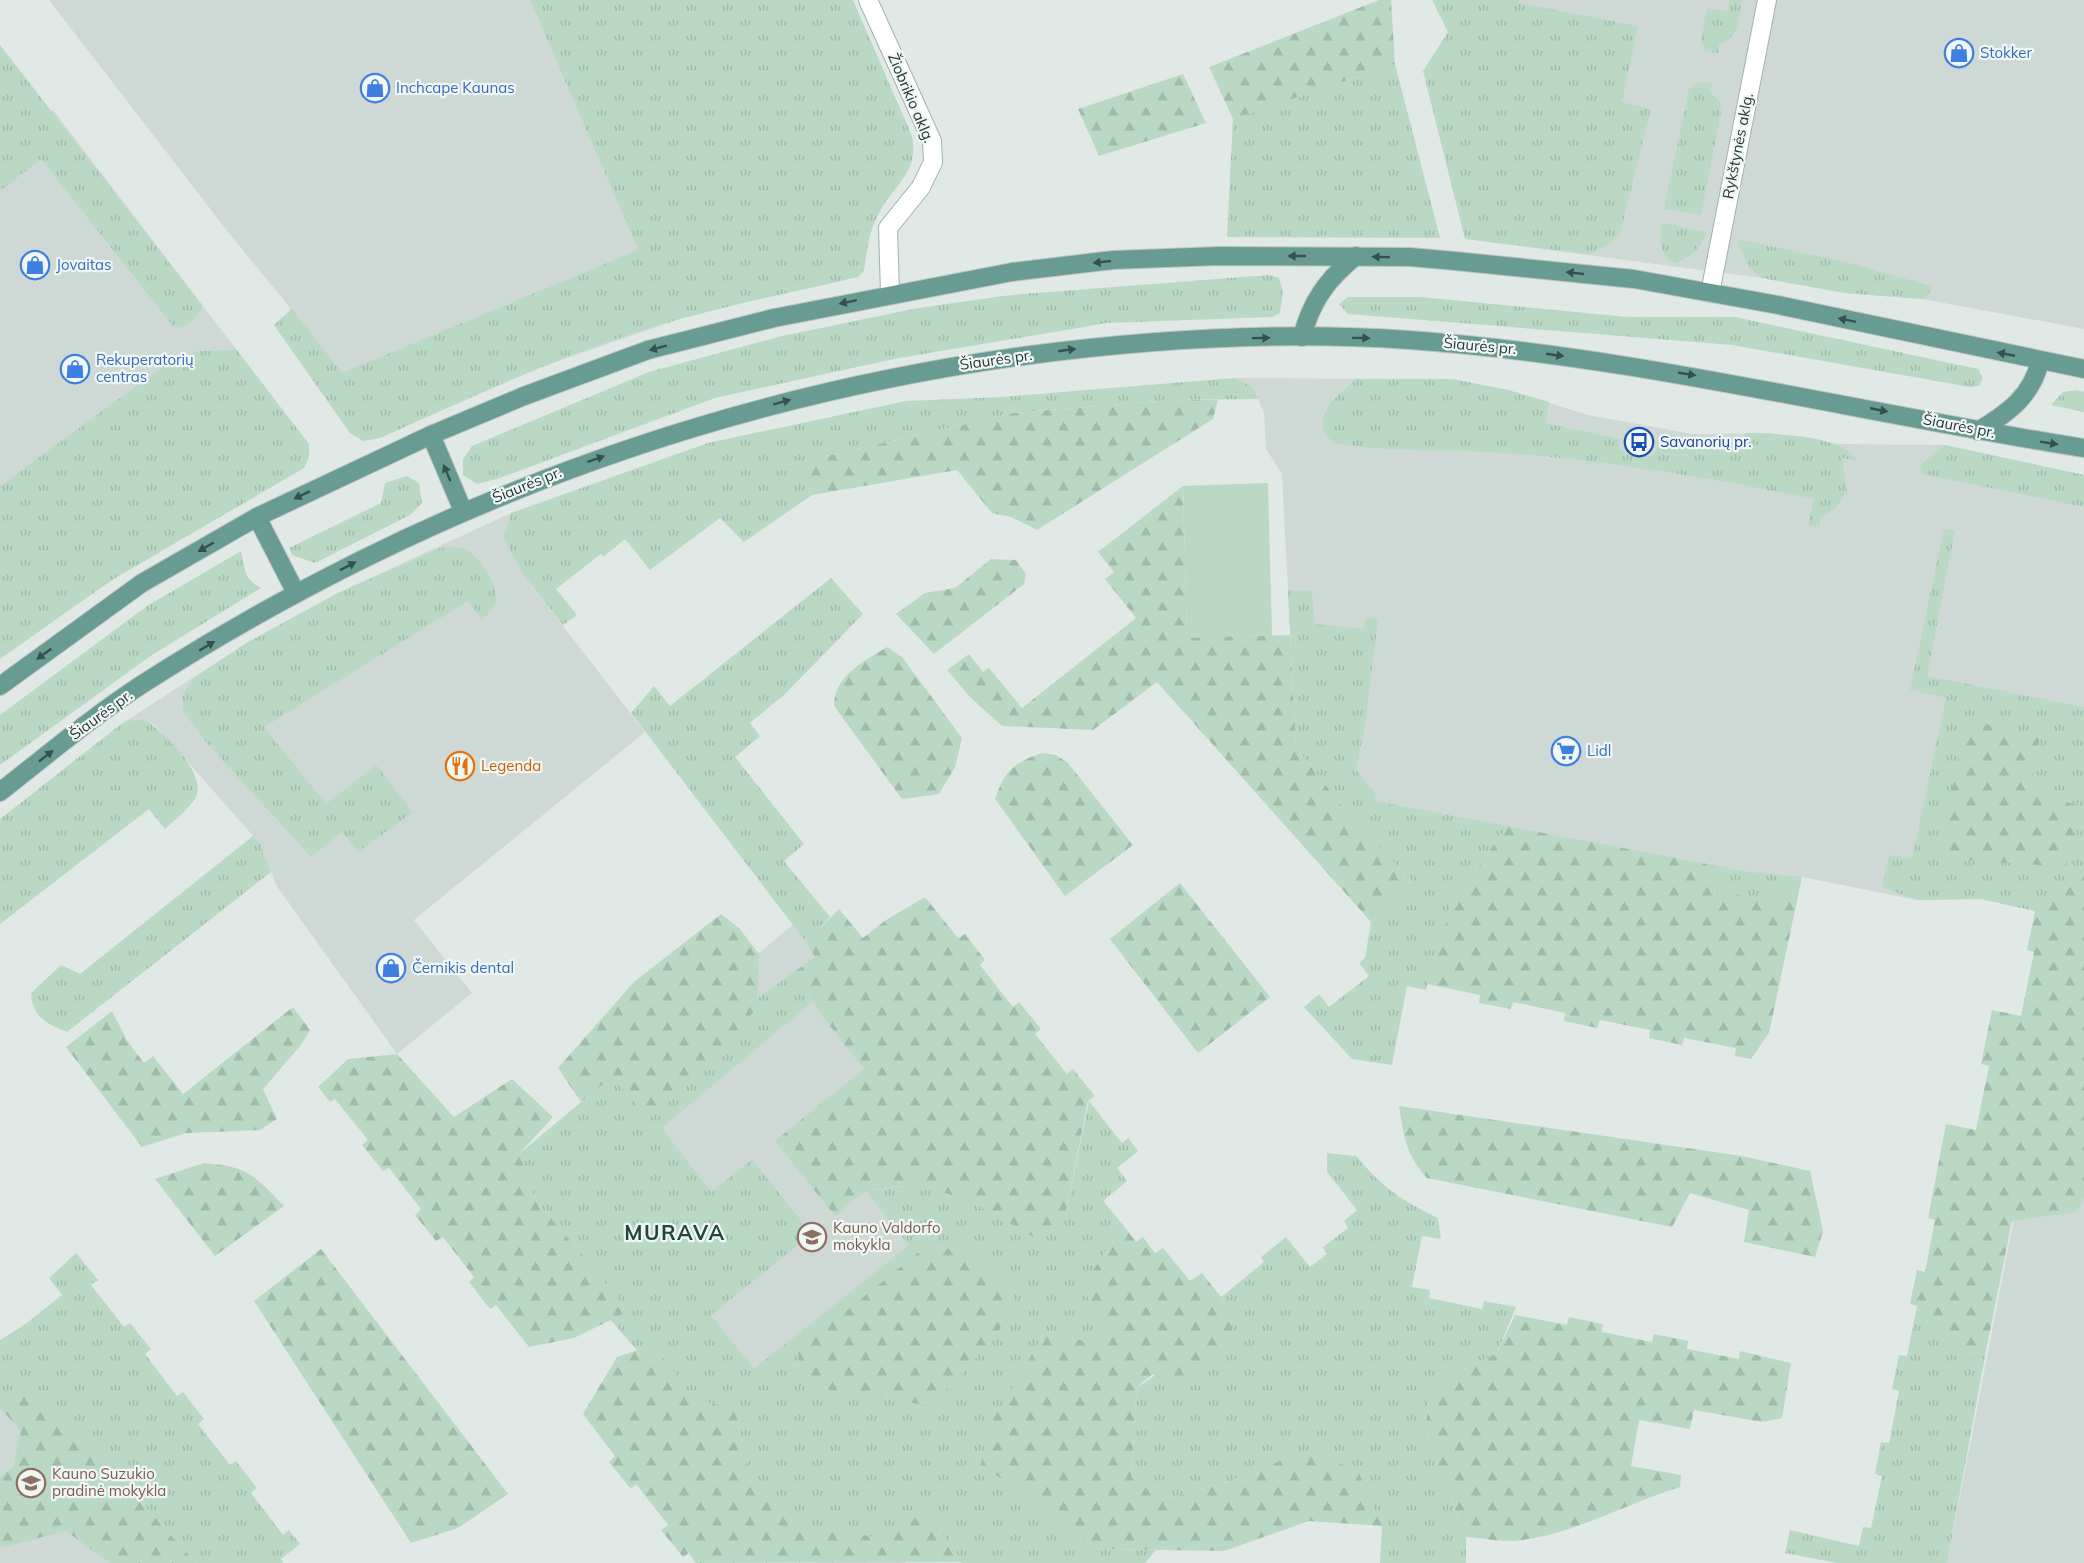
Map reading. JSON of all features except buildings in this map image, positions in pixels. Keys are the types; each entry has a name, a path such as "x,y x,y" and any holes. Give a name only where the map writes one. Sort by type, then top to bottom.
{"main road":[{"path":"0,686 142,583 257,518 430,435 524,396 648,350 774,318 890,293 1012,272 1113,260 1219,256 1410,257 1634,279 1778,305 2084,369"},
{"path":"1302,337 1320,291 1336,272 1356,256"},
{"name":"Šiaurės pr.","path":"0,792 142,684 296,593 464,512 569,468 690,427 810,394 967,364 1097,346 1179,339 1302,337 1404,340 1508,348 1717,379 1978,431 2084,448"},
{"path":"1978,431 2006,414 2025,395 2036,378 2040,361"},
{"path":"430,435 464,512"},
{"path":"257,518 296,593"}],"street":[{"name":"Žiobrikio aklg.","path":"868,0 932,141 933,151 933,162 921,187 888,228 890,293"},
{"name":"Rykštynės aklg.","path":"1710,293 1767,0"}],"shaded area":[{"path":"49,0 530,0 638,250 674,321 538,368 380,438 363,441 350,433 274,325 291,309 228,232"},
{"path":"1463,0 2084,0 2084,329 1922,299 1845,293 1762,278 1465,239"},
{"path":"53,110 236,349 199,351 0,486 0,151"},
{"path":"1234,378 1452,379 1508,390 1588,415 1692,434 1770,433 1839,444 1945,445 2084,475 2084,1563 1947,1563 2072,919 1981,899 1917,900 1802,877 1773,902 1452,903 1296,747 1282,474 1266,449 1264,413 1253,387"},
{"path":"511,513 503,537 522,573 645,732 414,920 472,993 397,1054 276,885 261,845 156,726 144,719 126,721 248,642 338,593"},
{"name":"Kauno Valdorfo mokykla","path":"808,912 1169,1339 904,1563 817,1563 492,1180 519,1154"},
{"name":"Kauno Suzukio pradinė mokykla","path":"0,1403 123,1563 0,1563"}],"green space":[{"path":"530,0 853,0 912,136 912,159 909,168 876,218 869,240 864,271 858,277 713,310 628,335 534,371 380,438 363,441 350,433 274,325 292,309 342,373 638,250"},
{"path":"1379,0 1391,0 1395,64 1233,119 1209,67"},
{"path":"1432,0 1520,0 1519,3 1638,26 1622,102 1651,109 1620,234 1608,245 1591,254 1465,239 1423,71 1448,32"},
{"path":"1730,0 1742,0 1737,27 1731,38 1719,45 1718,53 1705,51 1701,39 1707,8 1727,12"},
{"path":"0,45 202,305 199,313 190,322 179,328 173,326 41,159 0,191"},
{"path":"1395,64 1440,238 1227,237 1233,119"},
{"path":"1183,74 1206,123 1099,156 1078,109"},
{"path":"1696,83 1713,83 1709,91 1720,102 1721,112 1701,215 1664,209 1689,89"},
{"path":"1662,223 1706,232 1694,252 1674,263 1665,255 1661,246"},
{"path":"1737,239 1842,261 1932,286 1929,294 1922,299 1845,293 1762,278 1749,268"},
{"path":"1269,275 1279,278 1283,291 1280,313 1273,317 1107,323 894,359 715,398 497,479 477,484 463,475 463,459 472,446 649,372 782,336 918,308 1011,295"},
{"path":"1348,297 1421,297 1627,317 1735,317 1978,369 1983,378 1979,386 1970,387 1732,345 1348,314 1339,304"},
{"path":"236,349 309,444 309,457 304,468 112,580 0,659 0,486 169,362 198,351"},
{"path":"1234,378 1253,387 1258,399 1171,400 1014,413 791,464 812,495 744,542 720,518 650,570 625,539 603,557 601,554 556,589 577,615 563,625 522,573 503,537 511,513 708,443 906,401 1002,397"},
{"path":"1356,379 1452,379 1508,390 1549,402 1546,423 1620,439 1619,449 1654,456 1658,443 1733,452 1746,433 1790,435 1823,441 1837,445 1858,461 1842,458 1847,491 1835,509 1820,518 1820,527 1808,525 1814,499 1704,478 1520,454 1403,450 1333,443 1323,431 1323,420 1330,403"},
{"path":"2077,390 2084,392 2084,412 2051,405 2063,392"},
{"path":"1171,400 1218,400 1213,419 1037,530 1011,517 992,513 957,470 812,495 791,464 1014,413"},
{"path":"1945,445 2084,475 2084,507 1922,474 1920,465"},
{"path":"407,476 419,483 422,503 410,515 315,563 292,555 289,548 381,503 385,483"},
{"path":"1268,483 1272,635 1187,638 1183,486"},
{"path":"1183,486 1187,637 1290,635 1296,747 1349,815 1411,881 1371,922 1157,682 1093,730 1002,726 971,698 947,670 969,654 983,672 989,668 1022,708 1136,618 1105,579 1114,572 1098,552"},
{"path":"1944,529 1955,530 1927,676 2084,707 2084,873 2035,911 1981,899 1917,900 1882,887 1889,855 1912,859 1946,698 1910,690","holes":["1966,719 2040,738 2030,791"]},
{"path":"456,547 470,552 488,573 496,598 495,605 482,620 468,601 264,727 326,804 376,765 413,812 358,852 342,832 311,857 206,742 183,711 182,696 194,678 248,642 338,593 440,548"},
{"path":"241,551 248,577 261,588 152,655 0,765 0,715 147,606"},
{"path":"991,559 1016,560 1026,574 1024,584 934,654 896,614 925,593 955,588"},
{"path":"831,578 863,614 785,694 750,723 760,736 735,757 804,844 784,861 830,917 806,942 631,713 654,686 670,706"},
{"path":"1288,590 1312,591 1315,624 1364,629 1366,617 1378,619 1365,726 1356,770 1376,795 1375,801 1507,826 1452,903 1426,990 1407,986 1392,1065 1352,1059 1304,1007 1319,994 1329,1007 1369,976 1359,963 1365,958 1371,922 1411,881 1349,815 1296,747"},
{"path":"887,647 902,657 962,738 955,767 939,794 902,799 834,706 835,695 845,678 860,664"},
{"path":"144,719 172,743 190,766 198,789 195,799 165,829 149,809 0,924 0,819 125,721"},
{"path":"1966,719 2040,738 2030,791 2080,806 2066,867 1938,858"},
{"path":"1042,753 1056,755 1068,763 1133,845 1065,896 995,799 1002,781 1011,769 1024,760"},
{"path":"1507,826 1707,864 1714,890 1772,902 1802,877 1769,1033 1751,1059 1735,1056 1736,1048 1684,1038 1682,1045 1649,1038 1650,1030 1600,1020 1597,1028 1564,1021 1565,1013 1513,1002 1511,1009 1479,1003 1480,995 1427,984 1452,903"},
{"path":"253,836 261,845 271,872 67,1032 53,1026 38,1014 34,1008 31,993 61,965 80,974"},
{"path":"1707,864 1750,872 1802,877 1773,902 1713,890"},
{"path":"2084,873 2084,1198 2076,1212 2012,1221 1986,1351 1958,1355 1935,1333 1917,1306 1910,1304 1917,1270 1925,1272 1935,1220 1928,1218 1946,1124 1976,1130 1989,1066 1981,1064 1992,1010 2021,1016 2034,952 2027,950 2035,911"},
{"path":"1180,883 1270,997 1198,1053 1110,939"},
{"path":"925,897 958,938 965,934 985,960 980,965 1013,1007 1019,1002 1041,1029 1035,1034 1067,1074 1073,1069 1095,1096 1088,1101 1065,1216 1033,1237 994,1214 955,1196 913,1187 891,1187 868,1191 855,1198 835,1216 775,1141 864,1069 822,1016 794,972 815,957 806,942 839,909 863,938 886,920"},
{"path":"721,914 740,929 759,954 757,1008 697,1076 649,1118 612,1077 581,1102 558,1068 634,982"},
{"path":"794,972 812,1002 662,1128 711,1192 752,1160 812,1234 711,1315 754,1369 909,1245 866,1191 919,1185 966,1198 1033,1237 1065,1216 1089,1101 1122,1143 1128,1138 1138,1151 1117,1168 1127,1181 1103,1201 1124,1226 1091,1273 1096,1314 1118,1335 1097,1343 1043,1334 980,1467 1025,1491 1096,1549 1156,1550 1145,1563 962,1563 927,1513 874,1537 793,1522 750,1478 735,1410 693,1399 654,1345 637,1350 611,1320 626,1312 592,1266 536,1201 519,1154 612,1077 649,1118 697,1076 757,1008 758,998"},
{"path":"293,1007 310,1030 301,1045 263,1089 277,1119 260,1130 186,1133 142,1147 66,1047 112,1011 128,1042 144,1063 153,1056 183,1094"},
{"path":"397,1054 454,1117 512,1079 553,1117 519,1154 536,1201 592,1266 627,1312 574,1338 529,1347 496,1305 490,1309 469,1282 474,1277 443,1237 436,1241 415,1215 421,1209 389,1168 383,1171 362,1145 368,1140 335,1099 330,1102 318,1087 348,1059"},
{"path":"1399,1106 1742,1156 1810,1171 1823,1231 1815,1257 1744,1242 1749,1210 1690,1193 1672,1227 1427,1178 1410,1152 1404,1136"},
{"path":"1327,1153 1356,1156 1393,1192 1438,1218 1441,1239 1422,1236 1412,1287 1430,1290 1429,1298 1482,1309 1484,1301 1516,1307 1497,1353 1431,1386 1425,1432 1466,1537 1466,1563 1380,1563 1382,1526 1229,1481 1163,1500 1132,1478 1134,1420 1138,1387 1233,1321 1221,1297 1264,1262 1261,1257 1286,1237 1310,1267 1327,1254 1323,1247 1348,1228 1344,1221 1357,1210 1327,1172"},
{"path":"204,1163 231,1167 249,1174 265,1186 284,1206 215,1256 155,1179"},
{"path":"1124,1226 1136,1242 1143,1237 1155,1253 1163,1248 1190,1281 1202,1273 1221,1297 1233,1321 1218,1356 1197,1375 1173,1388 1153,1374 1138,1387 1132,1478 1163,1500 1229,1481 1311,1449 1359,1473 1382,1526 1309,1521 1224,1551 1096,1549 1025,1491 980,1467 994,1418 1044,1334 1097,1343 1118,1335 1096,1314 1084,1289 1091,1273"},
{"path":"925,1247 969,1250 996,1272 1015,1300 995,1338 931,1406 800,1385 798,1350"},
{"path":"321,1249 508,1494 458,1528 411,1543 254,1301"},
{"path":"76,1253 98,1280 91,1285 124,1327 130,1323 151,1349 145,1354 177,1396 183,1392 204,1419 198,1424 230,1465 236,1461 257,1488 251,1493 283,1535 289,1530 300,1544 281,1559 283,1563 196,1563 66,1418 0,1391 0,1340 24,1325 62,1295 49,1278"},
{"path":"1917,1306 1935,1333 1958,1355 1986,1351 1947,1563 1837,1563 1785,1553 1790,1530 1859,1546 1863,1527 1871,1528 1882,1476 1875,1474 1881,1442 1889,1443 1899,1391 1892,1389 1899,1355 1907,1356"},
{"path":"1515,1315 1567,1325 1569,1317 1603,1324 1602,1332 1652,1342 1654,1334 1688,1341 1687,1349 1739,1359 1740,1351 1791,1363 1782,1418 1762,1422 1694,1410 1690,1429 1639,1420 1631,1466 1681,1475 1680,1487 1582,1524 1542,1536 1509,1541 1466,1537 1425,1432 1431,1386 1497,1353"},
{"path":"654,1345 693,1398 735,1410 750,1478 793,1522 874,1537 927,1513 963,1562 696,1563 689,1553 683,1557 661,1530 668,1525 636,1484 631,1489 609,1462 615,1456 583,1414 617,1357"},
{"path":"0,1391 22,1393 66,1418 196,1563 110,1563 66,1531 0,1548 0,1477 13,1467 21,1431 0,1408"}],"place":[{"name":"Stokker","path":"1959,53"},
{"name":"Inchcape Kaunas","path":"375,88"},
{"name":"Jovaitas","path":"35,265"},
{"name":"Rekuperatorių centras","path":"75,369"},
{"name":"Savanorių pr.","path":"1639,442"},
{"name":"Lidl","path":"1566,751"},
{"name":"Legenda","path":"460,766"},
{"name":"Černikis dental","path":"391,968"},
{"name":"Kauno Valdorfo mokykla","path":"812,1237"},
{"name":"Kauno Suzukio pradinė mokykla","path":"31,1483"}],"district":[{"name":"MURAVA","path":"675,1233"}]}
